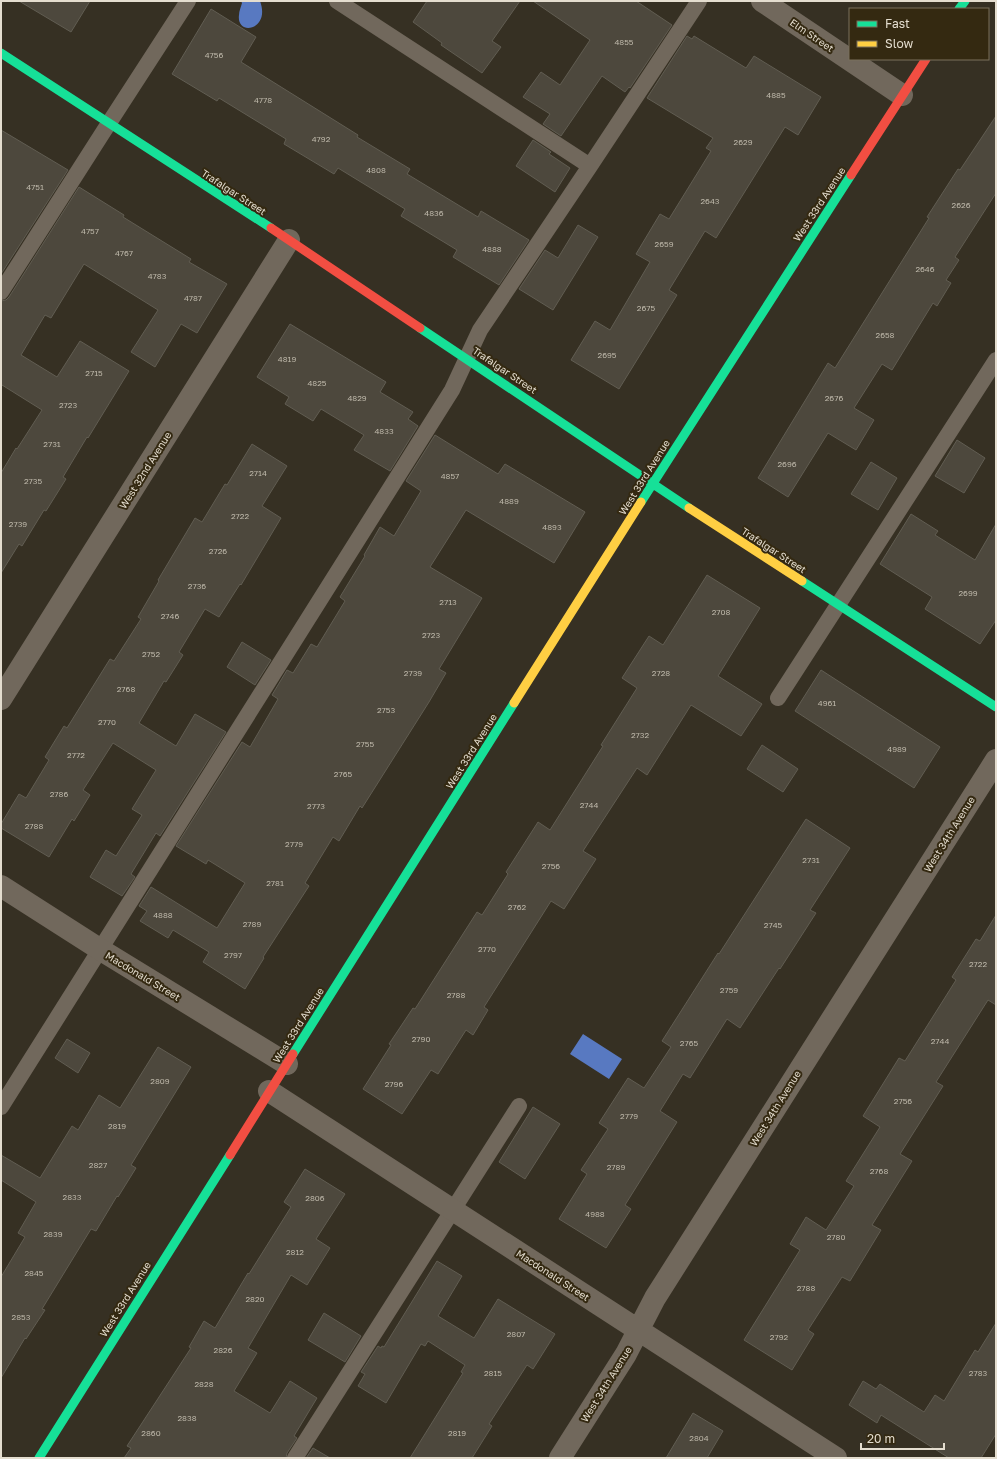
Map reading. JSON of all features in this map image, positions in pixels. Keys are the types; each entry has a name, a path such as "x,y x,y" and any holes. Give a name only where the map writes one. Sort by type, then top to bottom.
{"street":[{"name":"Elm Street","path":"762,1 849,59"},
{"name":"Trafalgar Street","path":"1,53 289,240 653,483 996,707"},
{"name":"Elm Street","path":"850,60 902,95"},
{"name":"West 33rd Avenue","path":"39,1458 653,483 925,60"},
{"name":"West 32nd Avenue","path":"1,699 289,240"},
{"name":"West 34th Avenue","path":"560,1458 626,1354 655,1298 996,760"},
{"name":"Macdonald Street","path":"1,886 101,950 287,1064"},
{"name":"Macdonald Street","path":"269,1091 638,1330 824,1455"}],"lane":[{"path":"1,292 188,1"},
{"path":"337,1 590,166"},
{"path":"1,1107 452,390 480,330 699,1"},
{"path":"778,698 996,360"},
{"path":"295,1458 519,1106"}],"water":[{"path":"241,1 260,1 262,11 261,19 252,27 247,28 239,22"},
{"path":"583,1034 622,1059 609,1079 570,1054"}],"building":[{"path":"19,1 90,1 71,32"},
{"path":"427,1 520,1 492,41 501,47 482,73 441,45 442,43 413,22"},
{"path":"533,1 636,1 672,25 630,88 629,87 625,92 602,76 561,136 543,124 550,114 523,97 541,72 560,85 590,40"},
{"path":"211,9 256,37 241,62 358,135 357,137 410,169 407,174 478,217 481,211 529,240 499,285 453,257 457,250 401,216 405,209 338,168 334,174 284,144 286,139 219,98 217,101 172,74"},
{"path":"687,36 692,39 694,36 746,68 754,56 821,97 798,135 785,127 716,238 705,231 669,290 677,295 619,389 571,360 595,321 610,330 650,262 636,254 660,214 669,219 711,151 706,148 713,138 647,98"},
{"path":"996,116 996,193 955,257 959,260 946,280 951,283 937,306 933,303 892,370 882,364 854,408 874,420 856,450 828,433 788,497 758,478 828,363 835,368 929,218 927,217 958,169 960,170"},
{"path":"1,130 68,170 1,274"},
{"path":"533,140 551,152 549,154 570,168 555,192 516,166"},
{"path":"79,187 124,215 123,217 191,259 189,262 227,284 197,333 181,324 155,367 131,352 158,310 84,264 51,318 45,315 21,355 57,377 80,341 129,371 63,477 66,479 46,511 44,510 22,546 19,544 1,573 1,473 42,410 2,385 1,388 1,301 6,300 9,297"},
{"path":"578,225 598,237 553,310 519,289 545,250 558,258"},
{"path":"290,324 386,382 380,392 413,412 408,419 418,426 390,471 354,450 364,435 321,409 313,421 285,404 289,397 257,377"},
{"path":"435,435 498,474 505,464 585,512 554,563 466,510 430,567 482,598 439,669 446,673 429,702 362,808 360,806 339,841 333,837 305,883 309,886 263,957 264,958 245,989 203,962 209,952 173,930 168,938 140,921 147,911 139,906 151,887 217,928 245,883 208,860 206,864 176,846 242,742 250,747 278,699 272,695 287,670 293,673 311,644 317,647 345,601 340,597 365,556 364,555 380,527 394,536 421,491 406,481"},
{"path":"957,440 985,458 964,493 935,476"},
{"path":"252,444 287,466 262,506 281,518 241,585 240,584 219,617 205,609 179,652 183,655 166,682 164,681 139,723 176,746 195,714 226,732 160,836 156,833 131,874 135,877 122,896 90,877 106,850 116,856 142,815 132,809 156,770 113,743 83,790 90,795 74,821 72,819 49,857 1,828 1,824 19,794 26,798 49,760 45,757 64,726 67,728 110,659 114,661 141,619 138,617 195,518 202,522"},
{"path":"871,462 897,478 878,510 851,494"},
{"path":"911,514 938,531 935,535 975,560 996,524 996,620 980,644 925,609 932,597 880,564"},
{"path":"707,575 760,608 718,676 762,704 741,736 691,705 647,775 637,768 583,851 596,859 564,909 551,901 484,1007 488,1010 473,1035 466,1030 438,1074 431,1070 402,1114 363,1089 391,1045 389,1044 413,1008 415,1009 477,912 482,915 508,874 506,872 538,822 550,830 603,746 601,745 637,688 622,678 649,636 663,645"},
{"path":"242,642 271,660 255,685 227,667"},
{"path":"821,670 940,747 914,788 795,711"},
{"path":"762,745 798,769 783,792 747,769"},
{"path":"806,819 850,848 810,910 816,913 740,1028 727,1019 690,1078 683,1074 660,1111 677,1122 625,1205 631,1209 606,1248 559,1219 587,1174 581,1170 608,1129 599,1123 628,1078 644,1088 671,1047 662,1041"},
{"path":"996,915 996,1005 988,1000 936,1082 943,1086 900,1154 912,1161 872,1225 881,1230 850,1281 842,1277 808,1330 814,1334 792,1370 744,1340 800,1250 790,1244 806,1217 826,1230 854,1186 846,1181 880,1127 863,1116 899,1058 905,1061 956,980 952,977 976,939 980,941"},
{"path":"67,1039 90,1053 78,1073 55,1058"},
{"path":"158,1047 191,1067 131,1165 136,1168 96,1231 91,1229 42,1309 45,1310 26,1339 25,1338 1,1378 1,1277 25,1237 18,1233 36,1202 1,1180 1,1155 40,1178 72,1126 78,1130 99,1095 120,1108"},
{"path":"533,1107 560,1124 525,1179 499,1162"},
{"path":"305,1169 345,1194 316,1239 330,1248 307,1285 291,1275 248,1348 257,1353 234,1391 270,1413 290,1381 317,1398 294,1436 297,1438 287,1453 286,1458 124,1458 131,1448 127,1446 191,1348 189,1347 204,1321 215,1328 248,1273 249,1274 291,1207 284,1202"},
{"path":"437,1261 462,1276 438,1316 474,1338 498,1299 555,1334 533,1369 527,1365 489,1424 492,1426 472,1458 410,1458 463,1373 461,1372 465,1365 428,1341 425,1346 421,1344 386,1403 358,1386 365,1374 361,1372 378,1346 381,1348 382,1346 384,1347"},
{"path":"324,1313 361,1336 345,1362 308,1340"},
{"path":"996,1323 996,1434 981,1458 949,1458 881,1415 877,1423 849,1405 863,1381 876,1389 880,1384 924,1412 935,1395 944,1401 975,1350 978,1352"},
{"path":"693,1413 723,1431 707,1458 666,1458"},
{"path":"313,1448 330,1458 306,1458"}],"traffic: fast":[{"path":"960,8 965,1"},
{"path":"1,53 271,228"},
{"path":"641,502 851,175"},
{"path":"420,328 689,508"},
{"path":"802,581 996,707"},
{"path":"293,1054 514,703"},
{"path":"39,1458 230,1155"}],"traffic: slow":[{"path":"514,703 641,502"},
{"path":"689,508 802,581"}],"traffic: jam":[{"path":"851,175 925,60"},
{"path":"271,228 420,328"},
{"path":"230,1155 293,1054"}]}
